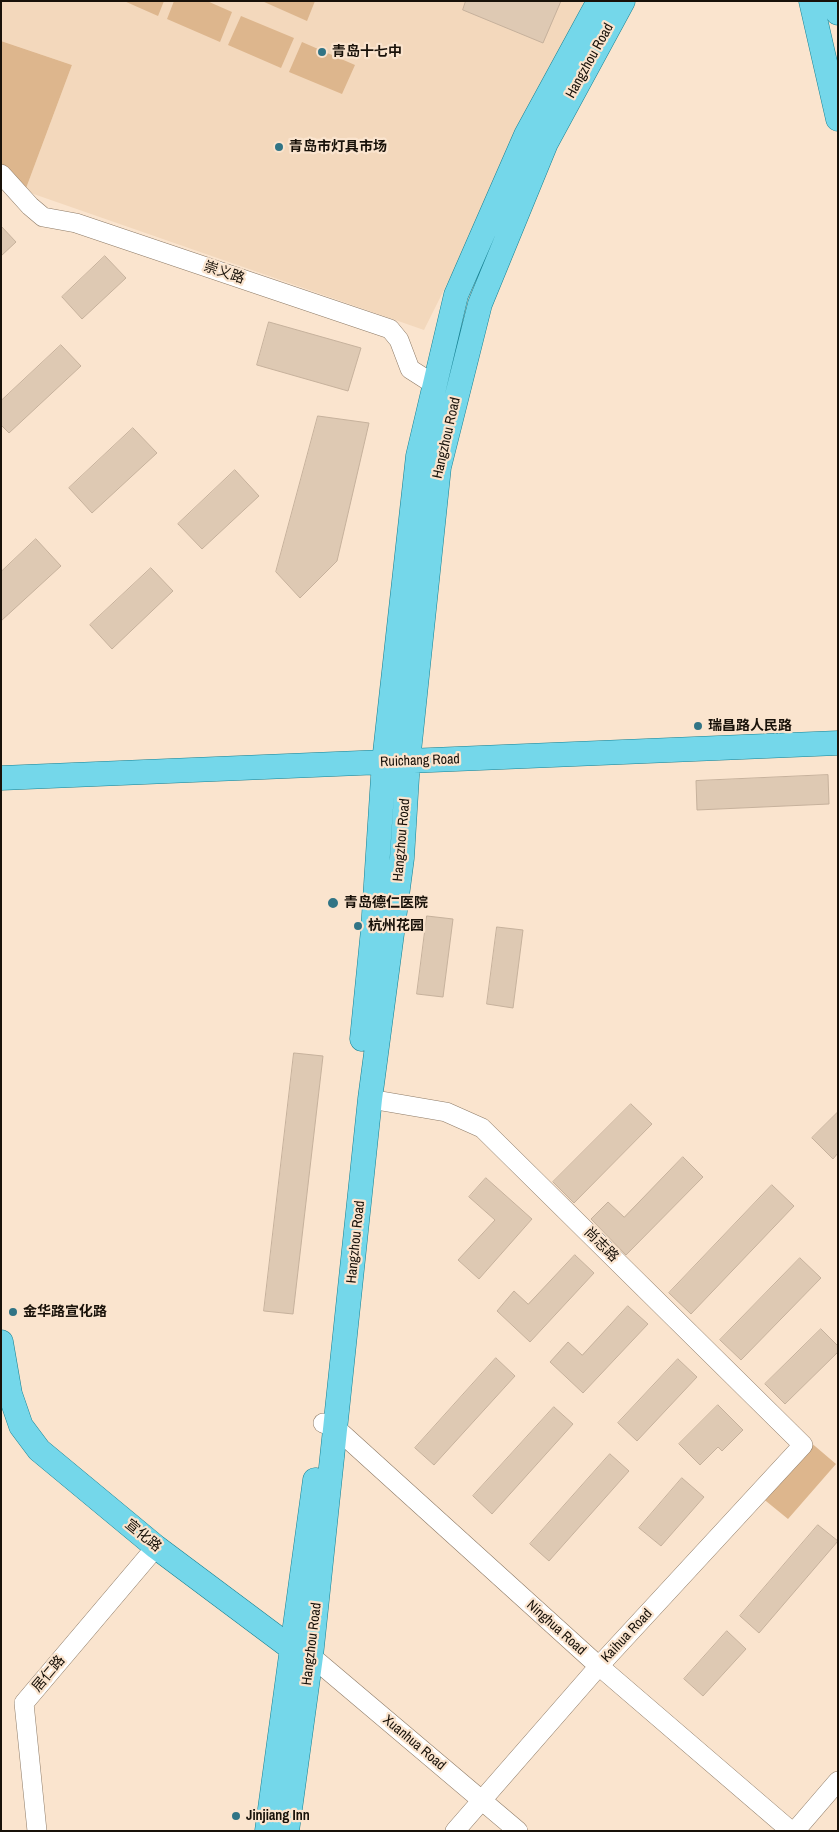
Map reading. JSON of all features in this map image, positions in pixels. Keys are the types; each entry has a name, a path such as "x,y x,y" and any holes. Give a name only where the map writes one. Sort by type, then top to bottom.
{"main road":[{"name":"Hangzhou Road","path":"330,1426 373,930 384,762 418,456 456,295 526,135 599,1"},
{"name":"Hangzhou Road","path":"287,1831 301,1652 402,858 408,761 439,467 480,304 546,143 623,1"},
{"path":"811,1 838,119"},
{"path":"835,1 838,13"},
{"name":"Ruichang Road","path":"1,778 838,743"},
{"name":"宣化路","path":"1,1342 6,1394 21,1426 39,1450 156,1547 301,1652"},
{"name":"Hangzhou Road","path":"267,1831 301,1652"}],"street":[{"name":"崇义路","path":"1,174 30,206 43,216 76,224 390,329 399,340 410,369 435,385"},
{"name":"尚志路","path":"370,1099 446,1112 482,1128 803,1445"},
{"name":"Ninghua Road","path":"330,1426 599,1666 793,1831"},
{"name":"Kaihua Road","path":"455,1831 599,1666 803,1445"},
{"name":"居仁路","path":"37,1831 24,1703 156,1547"},
{"name":"Xuanhua Road","path":"301,1652 518,1831"},
{"path":"793,1831 838,1781"}],"shaded area":[{"name":"青岛市灯具市场","path":"1,1 584,1 561,55 424,330 25,191 72,65 1,41"},
{"path":"124,1 164,1 158,16"},
{"path":"174,1 207,1 232,12 220,42 167,19"},
{"path":"262,1 315,1 307,21"},
{"path":"241,16 294,38 281,68 228,45"},
{"path":"1,41 72,65 25,191 1,182"},
{"path":"302,42 355,65 342,94 289,72"},
{"path":"809,1441 836,1464 788,1519 761,1497"}],"building":[{"path":"466,1 561,1 543,43 463,10"},
{"path":"1,226 16,242 1,256"},
{"path":"105,256 126,278 82,319 62,297"},
{"path":"269,322 361,348 348,391 257,365"},
{"path":"61,345 81,366 9,433 1,425 1,401"},
{"path":"318,416 369,423 337,561 300,598 276,572"},
{"path":"133,428 157,453 92,513 69,488"},
{"path":"235,470 259,496 202,549 178,524"},
{"path":"36,539 61,566 1,621 1,572"},
{"path":"151,568 173,591 112,649 90,625"},
{"path":"828,775 829,804 697,810 696,781"},
{"path":"427,916 453,919 443,997 417,994"},
{"path":"497,927 523,930 513,1008 487,1004"},
{"path":"294,1053 323,1056 293,1314 264,1311"},
{"path":"631,1104 652,1124 574,1203 553,1182"},
{"path":"838,1112 838,1153 833,1159 812,1138"},
{"path":"683,1157 703,1177 626,1255 591,1219 608,1202 624,1217"},
{"path":"486,1178 532,1219 479,1279 458,1260 495,1220 469,1197"},
{"path":"772,1185 794,1206 691,1314 669,1293"},
{"path":"575,1255 594,1273 530,1342 497,1311 514,1291 528,1304"},
{"path":"800,1258 821,1278 741,1360 720,1340"},
{"path":"628,1306 648,1324 583,1393 550,1362 568,1342 582,1355"},
{"path":"821,1329 838,1346 838,1352 785,1404 765,1384"},
{"path":"496,1358 515,1376 434,1465 415,1448"},
{"path":"678,1359 697,1377 637,1441 618,1423"},
{"path":"718,1405 743,1430 722,1451 718,1447 700,1465 679,1444"},
{"path":"554,1407 573,1424 492,1514 473,1496"},
{"path":"610,1454 629,1471 549,1561 530,1544"},
{"path":"682,1478 704,1497 661,1546 639,1528"},
{"path":"818,1525 838,1541 759,1633 740,1616"},
{"path":"727,1631 746,1649 703,1696 684,1679"}],"place":[{"name":"青岛十七中","path":"322,52"},
{"name":"青岛市灯具市场","path":"279,147"},
{"name":"瑞昌路人民路","path":"698,726"},
{"name":"青岛德仁医院","path":"333,903"},
{"name":"杭州花园","path":"358,926"},
{"name":"金华路宣化路","path":"13,1312"},
{"name":"Jinjiang Inn","path":"236,1816"}]}
